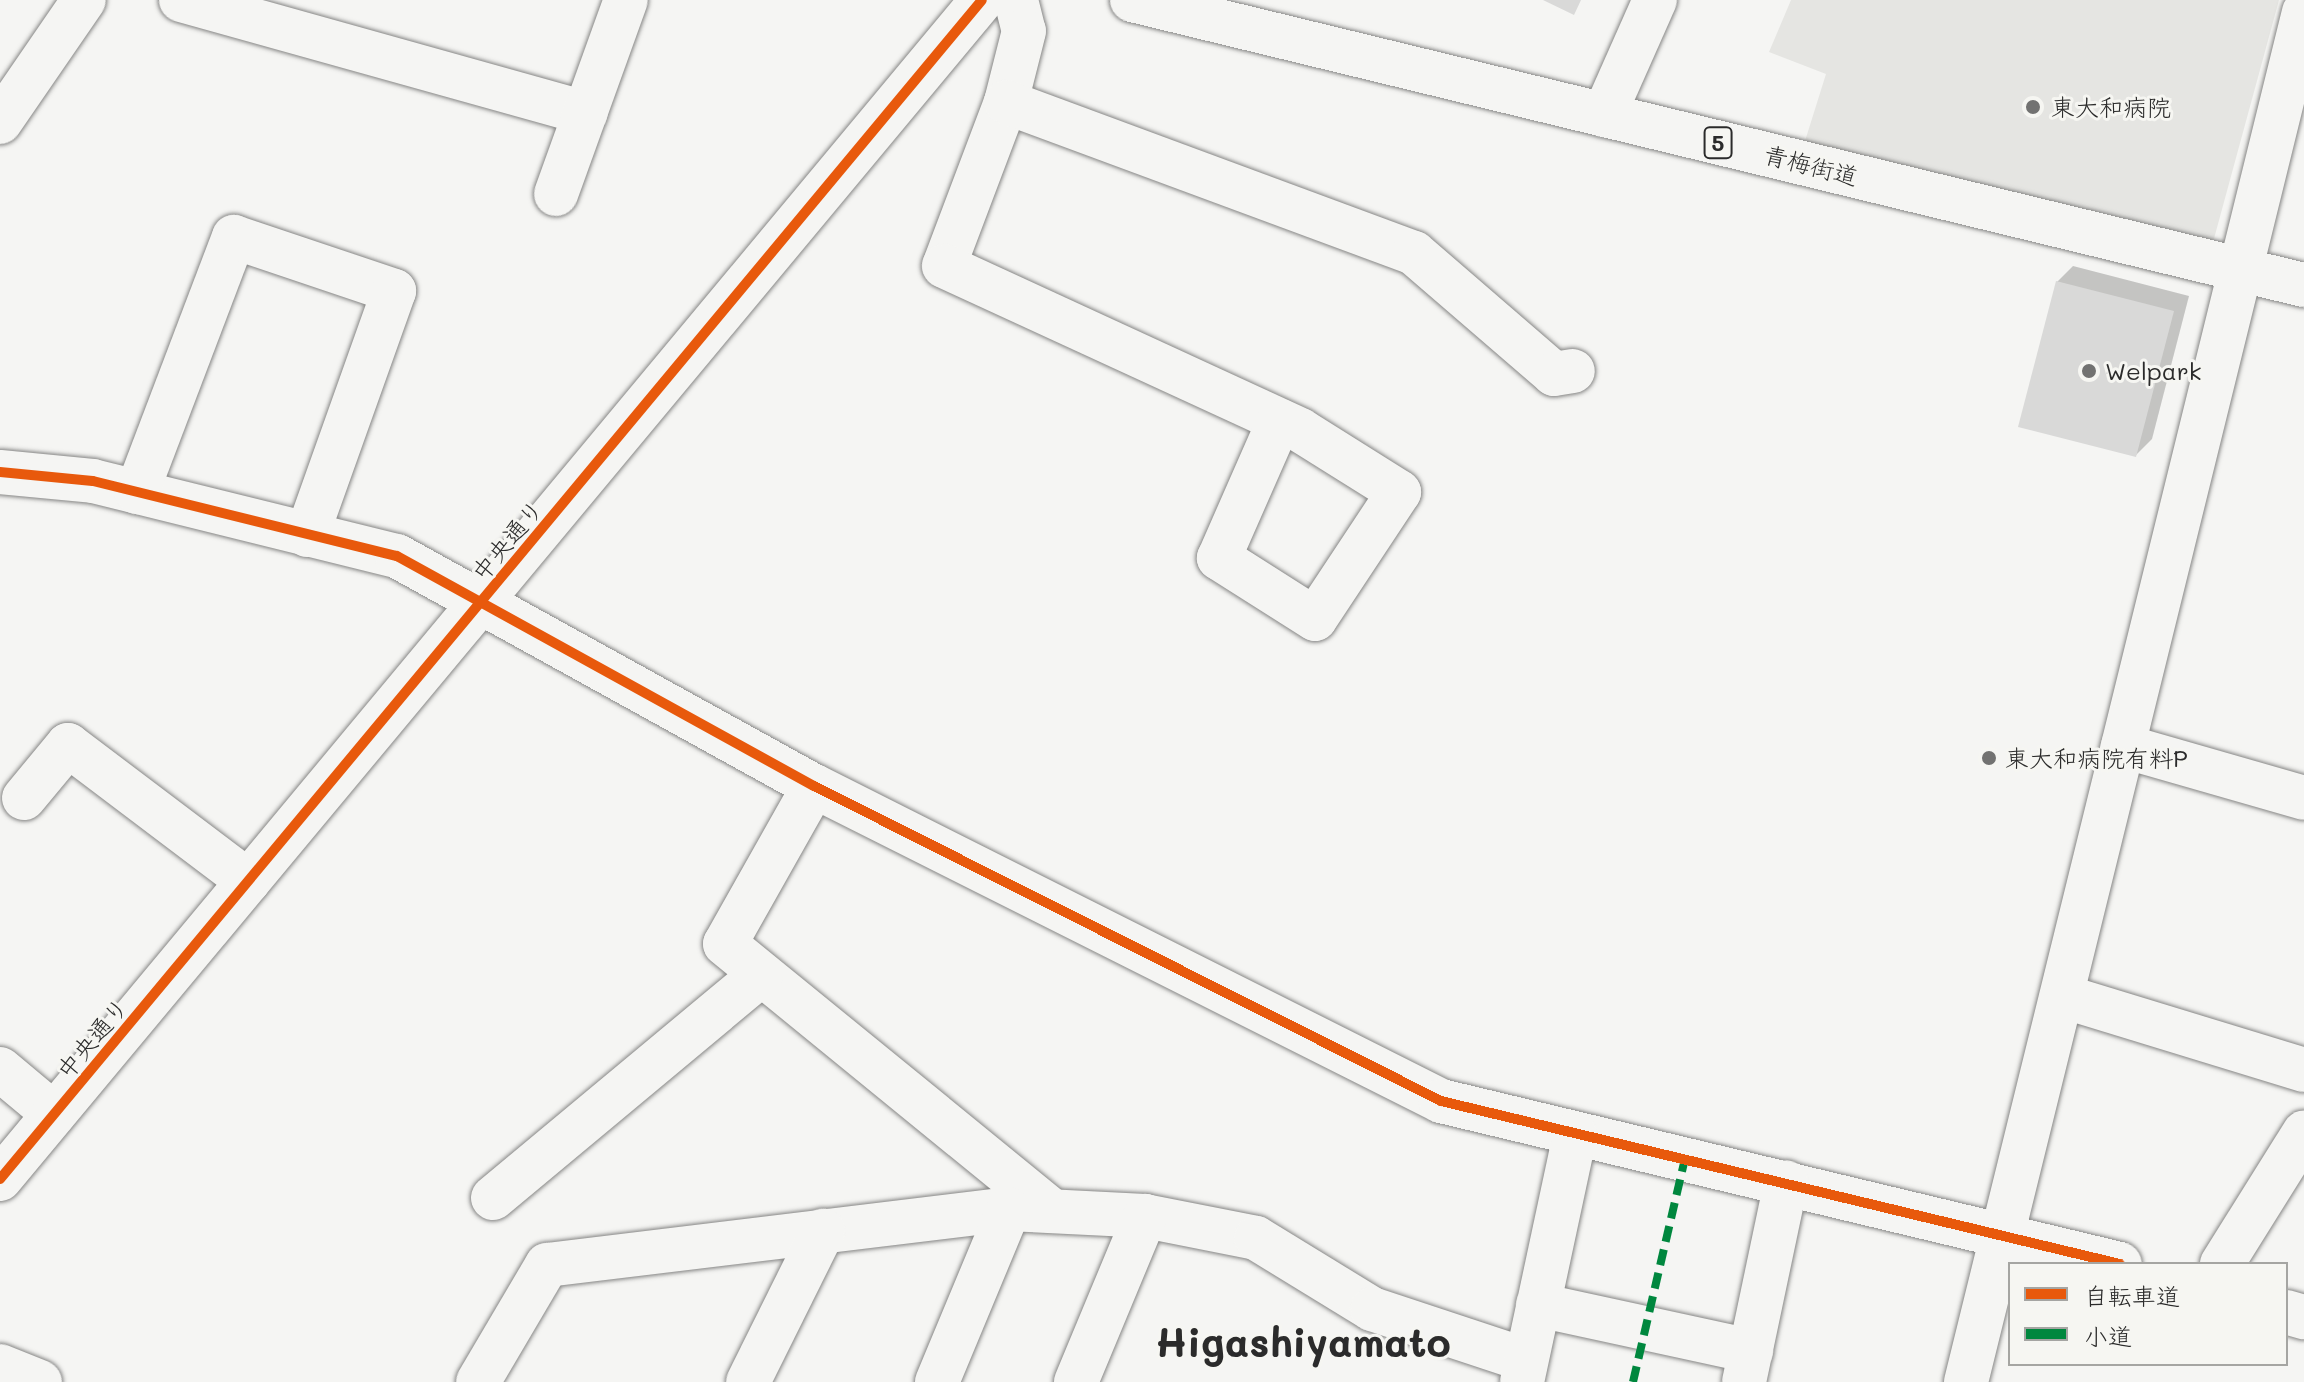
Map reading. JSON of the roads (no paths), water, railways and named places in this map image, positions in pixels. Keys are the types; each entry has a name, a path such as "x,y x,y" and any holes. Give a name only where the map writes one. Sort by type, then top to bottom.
{"street":[{"path":"0,122 84,0"},
{"path":"181,0 586,113"},
{"path":"556,194 626,0"},
{"name":"中央通り","path":"0,1179 982,0"},
{"path":"1016,0 1024,31 1006,102 944,266 1279,421 1399,492 1315,619 1219,558 1279,421"},
{"name":"青梅街道","path":"1132,0 2304,285"},
{"path":"1604,115 1655,0"},
{"path":"1966,1382 2304,12"},
{"path":"1006,102 1414,253 1554,374 1573,371"},
{"path":"137,492 234,237 394,291 307,535"},
{"path":"0,472 137,492 397,556 485,599 814,786 1441,1101 1575,1135 2004,1231 2113,1262"},
{"path":"24,798 68,745 248,881"},
{"path":"2123,746 2304,798"},
{"path":"814,786 725,944 1052,1211"},
{"path":"493,1198 761,975"},
{"path":"2062,996 2304,1070"},
{"path":"0,1069 54,1114"},
{"path":"2223,1262 2304,1133"},
{"path":"478,1382 547,1265 1009,1209 1145,1216 1256,1238 1372,1309 1524,1371 1575,1135"},
{"path":"1538,1305 1748,1366 1786,1182"},
{"path":"937,1382 1009,1209"},
{"path":"1076,1382 1145,1216"},
{"path":"748,1382 823,1231"},
{"path":"0,1366 40,1382"}],"place":[{"name":"東大和病院","path":"2033,107"},
{"name":"Welpark","path":"2089,371"},
{"name":"東大和病院有料P","path":"1989,758"}],"district":[{"name":"Higashiyamato","path":"1303,1341"}]}
